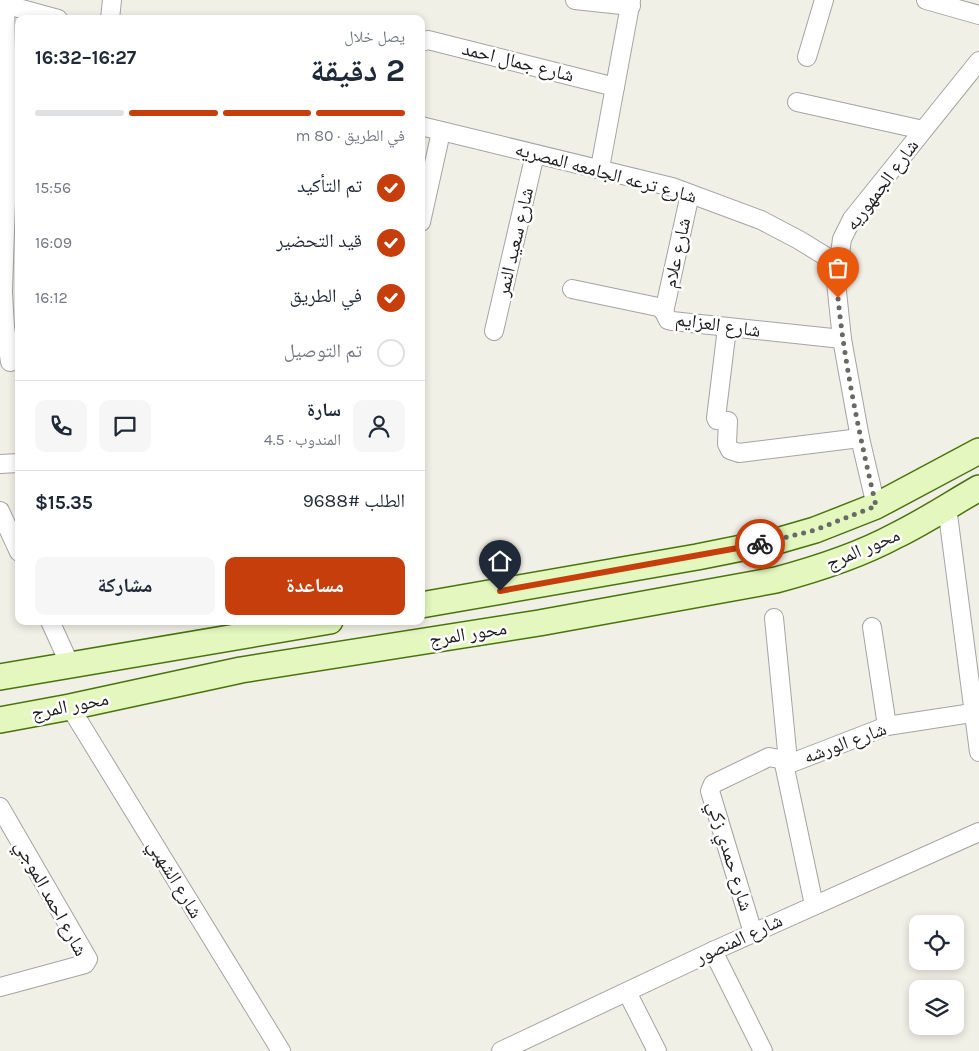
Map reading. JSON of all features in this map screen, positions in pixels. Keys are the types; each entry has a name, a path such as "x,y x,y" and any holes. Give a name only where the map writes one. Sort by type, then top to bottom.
{"main road":[{"name":"محور المرج","path":"425,604 697,557 777,541 815,530 876,506 979,451"},
{"name":"محور المرج","path":"0,720 241,670 540,623 776,580 820,567 866,550 896,536 979,488"},
{"name":"محور المرج","path":"0,677 306,625"}],"street":[{"path":"110,15 112,0"},
{"path":"575,0 631,3 600,168"},
{"path":"807,57 824,0"},
{"path":"926,0 979,15"},
{"path":"10,362 3,292 8,140 3,4 43,15"},
{"name":"شارع جمال احمد","path":"425,41 428,40 615,87"},
{"name":"شارع الجمهوريه","path":"876,506 860,438 842,340 836,282 842,238 852,219 979,60"},
{"path":"797,102 924,130"},
{"name":"شارع ترعه الجامعه المصريه","path":"425,127 600,168 672,187 761,220 838,264"},
{"path":"425,204 441,132"},
{"name":"شارع سعيد النمر","path":"494,331 535,154"},
{"name":"شارع علام","path":"664,312 690,194"},
{"name":"شارع العزايم","path":"572,289 658,307 664,312 668,320 672,321 842,340"},
{"path":"727,328 716,418 717,420 728,421 727,444 730,450 739,453 860,438"},
{"path":"0,464 15,463"},
{"path":"947,507 976,713 979,752"},
{"path":"0,510 15,543"},
{"path":"774,618 786,760 814,906"},
{"path":"52,625 70,665"},
{"path":"872,627 887,726"},
{"name":"شارع الشهبي","path":"70,707 281,1051"},
{"name":"شارع الورشه","path":"716,782 765,758 773,756 786,760 800,760 887,726 976,713"},
{"name":"شارع حمدي زكي","path":"716,782 710,788 710,791 753,933"},
{"name":"شارع احمد الموجي","path":"0,807 88,959 85,964 0,987"},
{"name":"شارع المنصور","path":"501,1051 530,1045 627,992 713,951 979,832"},
{"path":"713,951 763,1051"},
{"path":"627,992 657,1051"}],"way so far":[{"path":"760,544 815,530 855,516 876,506 860,438 841,330 838,298"}],"route":[{"path":"500,591 697,557 760,544"}]}
